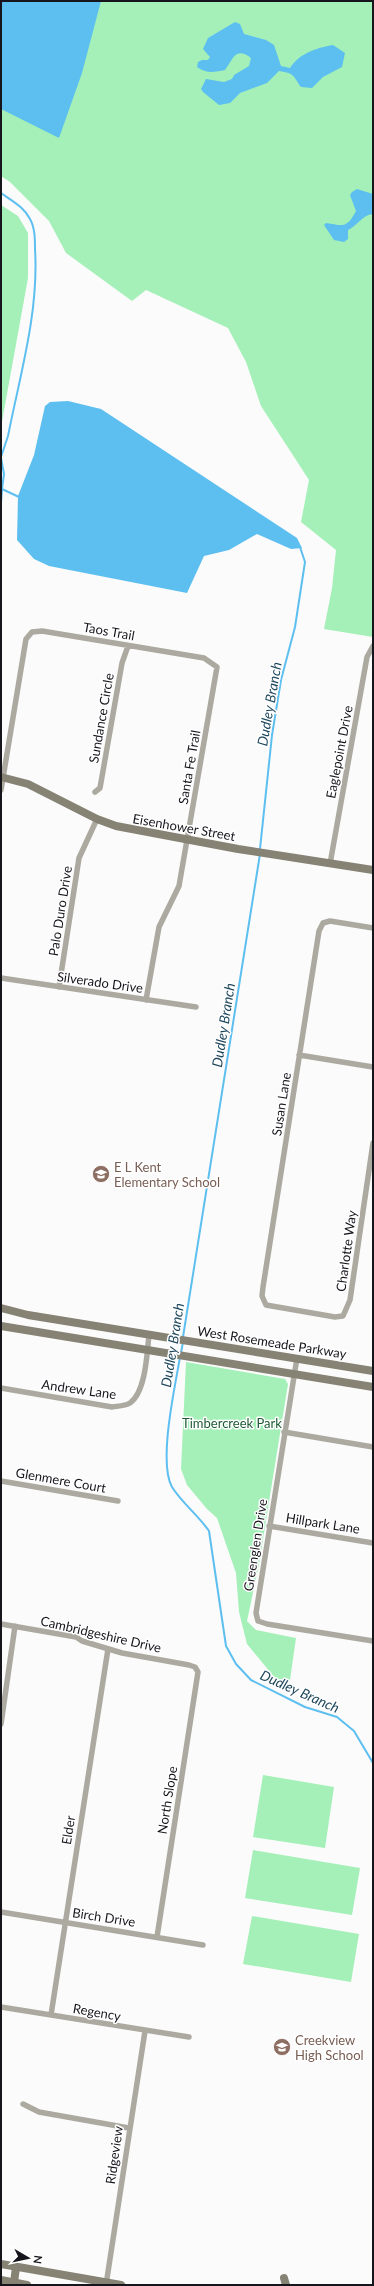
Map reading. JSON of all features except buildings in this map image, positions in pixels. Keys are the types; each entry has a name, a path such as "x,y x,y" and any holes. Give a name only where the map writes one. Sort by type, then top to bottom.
{"main road":[{"name":"Eisenhower Street","path":"2,777 28,784 47,792 97,819 137,831 189,841 373,870"},
{"name":"West Rosemeade Parkway","path":"1,1308 205,1344 373,1371"},
{"path":"1,1326 373,1388"},
{"path":"1,2264 106,2284 121,2285"},
{"path":"14,2283 16,2267"},
{"path":"1,2280 27,2285"}],"street":[{"name":"Taos Trail","path":"2,777 26,639 32,632 42,631 182,655"},
{"name":"Sundance Circle","path":"95,792 100,788 122,663 128,646"},
{"name":"Eaglepoint Drive","path":"330,864 367,657 373,646"},
{"name":"Santa Fe Trail","path":"146,1000 154,947 159,927 177,895 189,841 217,667 210,660 182,655"},
{"path":"1,790 2,777"},
{"name":"Palo Duro Drive","path":"59,987 79,858 97,819"},
{"name":"Susan Lane","path":"298,1311 269,1307 263,1302 262,1296 319,930 323,923 330,921 373,928"},
{"name":"Silverado Drive","path":"1,978 196,1007"},
{"path":"299,1055 373,1068"},
{"name":"Charlotte Way","path":"298,1311 335,1317 343,1316 347,1309 373,1143"},
{"name":"Andrew Lane","path":"1,1388 112,1407 123,1406 130,1403 139,1393 149,1334"},
{"name":"Greenglen Drive","path":"297,1358 256,1613 258,1621 267,1624 373,1641"},
{"path":"284,1432 373,1447"},
{"name":"Glenmere Court","path":"1,1481 118,1501"},
{"name":"Hillpark Lane","path":"269,1526 373,1543"},
{"name":"Cambridgeshire Drive","path":"1,1624 76,1637 108,1648 195,1667"},
{"path":"1,1720 15,1626"},
{"name":"Elder","path":"51,2015 108,1648"},
{"name":"North Slope","path":"157,1937 197,1682 198,1672 195,1667"},
{"name":"Birch Drive","path":"1,1912 203,1945"},
{"name":"Regency","path":"1,2007 189,2037"},
{"name":"Ridgeview","path":"106,2284 145,2031"},
{"path":"23,2104 39,2112 129,2128"}],"green space":[{"path":"1,1 373,1 373,637 324,629 332,588 336,550 301,522 309,480 261,406 246,362 228,328 146,290 132,301 66,253 49,221 10,182 1,176"},
{"path":"1,205 18,216 28,233 28,278 1,427"},
{"name":"Timbercreek Park","path":"186,1362 285,1379 288,1384 259,1564 247,1621 256,1630 296,1638 290,1680 285,1690 247,1644 239,1612 236,1573 217,1518 207,1509 187,1485 181,1469"},
{"path":"263,1775 334,1787 325,1848 253,1837"},
{"path":"253,1850 360,1868 352,1915 245,1898"},
{"path":"252,1916 359,1934 351,1982 243,1964"}],"water":[{"path":"1,1 101,1 82,73 59,138 1,109"},
{"path":"235,22 240,24 244,34 266,40 274,45 281,66 290,68 299,58 309,52 333,45 345,53 342,67 323,77 312,88 301,87 291,74 279,71 267,83 240,93 230,103 219,105 201,89 206,79 224,82 232,79 234,75 249,66 251,58 241,53 238,54 225,70 207,72 197,67 198,62 208,60 210,57 203,49 208,38"},
{"path":"357,189 373,194 373,214 366,216 348,230 348,239 344,242 334,240 324,225 326,223 343,225 349,221 356,211 350,195"},
{"path":"68,401 101,409 297,538 302,548 291,549 257,534 229,550 204,556 187,593 49,566 34,559 17,540 18,496 34,455 45,406 50,402"}],"waterway":[{"name":"Dudley Branch","path":"1,193 21,208 27,215 32,222 35,237 34,296 28,343 8,436 1,457"},
{"name":"Dudley Branch","path":"1,458 4,474 2,489 19,497"},
{"path":"1,503 2,489"},
{"name":"Dudley Branch","path":"260,849 272,735 281,680 295,627 305,562 300,547"},
{"name":"Dudley Branch","path":"183,1337 260,854"},
{"name":"Dudley Branch","path":"181,1353 183,1342"},
{"name":"Dudley Branch","path":"180,1357 167,1443 168,1475 172,1487 176,1493 209,1531 226,1646 236,1664 251,1680 305,1707 337,1717 354,1731 373,1763"}],"place":[{"name":"E L Kent Elementary School","path":"101,1174"},
{"name":"Creekview High School","path":"282,2047"}]}
